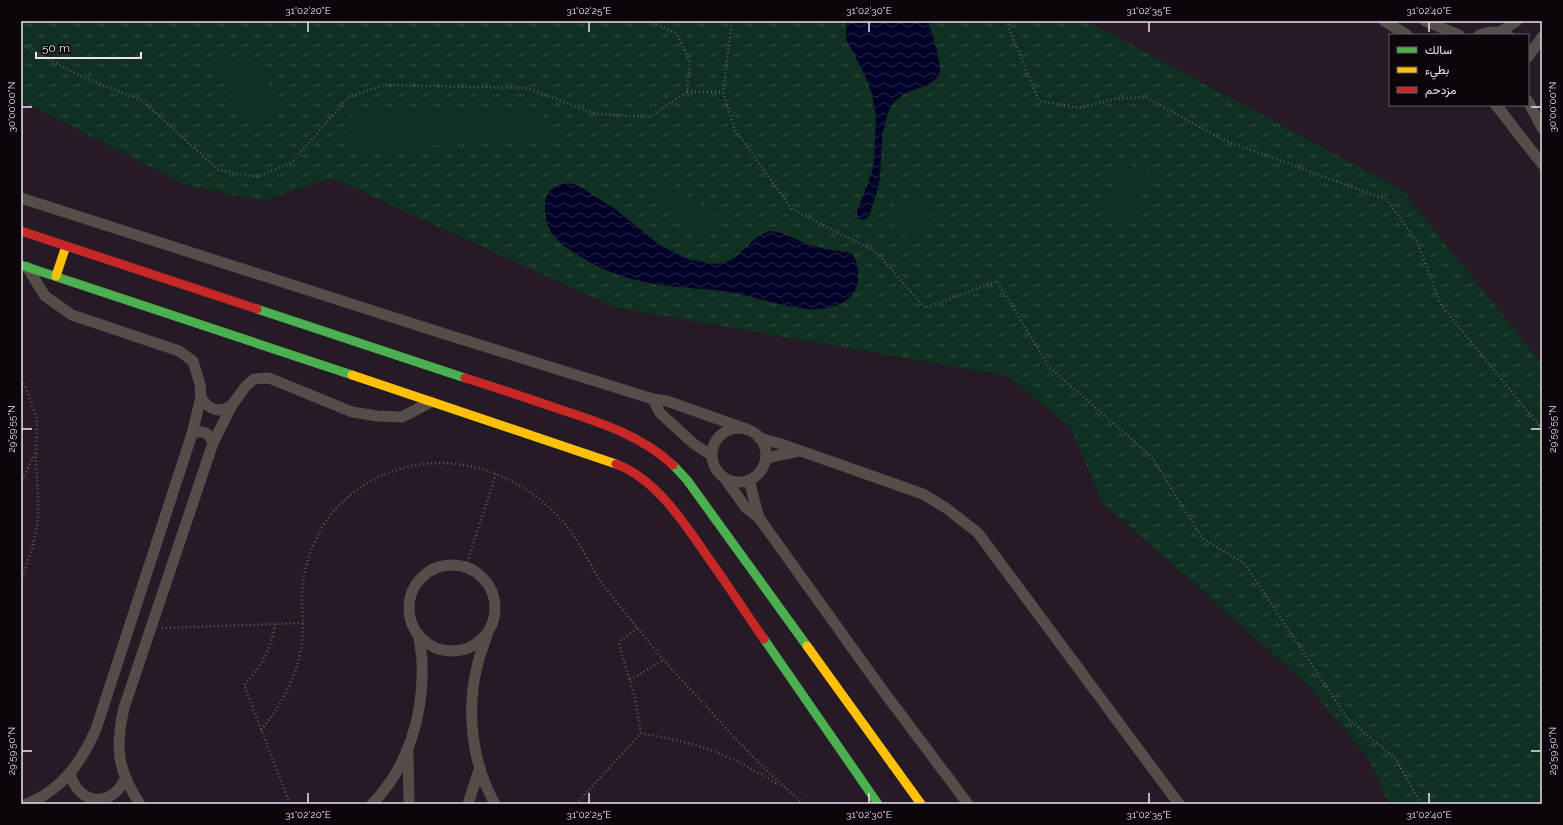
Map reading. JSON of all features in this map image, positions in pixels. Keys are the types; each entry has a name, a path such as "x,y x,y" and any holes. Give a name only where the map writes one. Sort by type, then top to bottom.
{"street":[{"path":"1384,21 1405,34"},
{"path":"1425,21 1458,34"},
{"path":"1483,34 1490,32 1504,33 1517,21"},
{"path":"1529,56 1542,37"},
{"path":"1529,103 1542,128"},
{"path":"1497,106 1542,164"},
{"path":"21,198 652,399 667,401 753,432 760,438 764,445 766,458 762,469 757,476 749,480 741,482 726,480"},
{"path":"21,231 590,419 650,446 675,467 687,480 921,804"},
{"path":"56,276 66,246"},
{"path":"24,266 624,466 646,480 680,517 878,804"},
{"path":"24,266 45,296 72,315 179,351 193,361 200,384 201,396 192,434 96,729 81,760 70,773 52,790 26,804"},
{"path":"140,804 125,779 119,756 118,731 150,628 213,443 232,405 254,379 269,378 352,412 377,416 402,417 431,402"},
{"path":"201,396 208,407 214,410 220,411 232,405"},
{"path":"652,399 660,412 694,444 711,455"},
{"path":"746,429 737,428 722,433 716,439 711,455 717,472 726,480 746,508 759,518 878,684 968,804"},
{"path":"192,434 197,432 207,434 213,443"},
{"path":"760,438 923,494 946,508 978,533 1179,804"},
{"path":"766,458 799,451"},
{"path":"749,480 759,518"},
{"path":"372,804 395,775 408,749 417,721 422,692 422,663 418,634 412,622 409,609 411,595 417,583 426,573 439,566 452,564 466,566 478,573 488,583 494,595 496,609 477,667 472,700 473,734 480,767 496,804"},
{"path":"418,634 428,643 440,649 452,651 465,649 488,635"},
{"path":"408,749 408,804"},
{"path":"468,804 480,767"},
{"path":"70,773 72,783 78,791 86,797 95,800 105,799 114,795 121,788 125,779"}],"path":[{"path":"650,21 677,34 690,62 687,92"},
{"path":"732,21 722,92 735,130 792,209 876,252 926,308 996,281 1049,367 1151,456 1202,538 1245,564 1347,718 1396,759 1421,804"},
{"path":"1006,21 1039,100 1081,108 1114,99 1145,97 1222,140 1387,200 1417,242 1441,305 1542,429"},
{"path":"21,44 78,75 143,100 218,170 258,177 292,162 349,97 384,85 527,88 596,114 649,118 687,92 722,92"},
{"path":"21,380 37,419 36,449 38,520 33,545 21,582"},
{"path":"21,483 36,449"},
{"path":"261,730 276,712 288,691 296,669 304,623 302,593 306,564 317,536 333,512 355,491 380,476 408,466 438,462 467,465 496,474 524,487 548,506 569,529 602,583 663,660 749,755 804,804"},
{"path":"466,566 496,474"},
{"path":"150,628 304,623"},
{"path":"275,624 272,641 266,658 244,685 290,804"},
{"path":"637,628 620,641 619,645 635,697 641,733"},
{"path":"630,680 663,660"},
{"path":"641,733 679,741 715,752 750,768 784,787"},
{"path":"576,804 641,733"}],"green space":[{"path":"21,21 1087,21 1402,190 1542,364 1542,804 1389,804 1369,759 1307,684 1102,502 1071,428 1008,376 614,307 332,178 262,201 186,185 21,101"},
{"path":"247,60 288,107 253,130 212,63"},
{"path":"541,108 550,139 351,150 351,109"},
{"path":"1124,161 1147,174 1135,223 1103,217"},
{"path":"664,177 723,222 703,244 654,202"},
{"path":"894,200 921,203 930,214 909,240 893,223"}],"water":[{"path":"846,21 928,21 940,65 938,77 934,81 901,96 895,101 889,110 885,121 878,187 869,216 866,219 859,219 857,217 857,212 874,163 876,116 872,94 864,73 846,39"},
{"path":"565,183 577,185 615,209 661,246 690,260 716,264 728,262 758,236 770,231 779,232 807,244 824,249 852,253 858,268 857,285 854,292 844,302 829,308 806,309 723,291 652,284 612,273 587,261 562,244 552,234 545,213 545,200 548,193 554,187"}],"traffic: fast":[{"path":"21,265 352,375"},
{"path":"257,309 465,378"},
{"path":"673,465 687,480 807,646"},
{"path":"764,639 878,804"}],"traffic: slow":[{"path":"56,276 66,246"},
{"path":"352,375 616,464"},
{"path":"807,646 921,804"}],"traffic: jam":[{"path":"21,231 257,309"},
{"path":"465,378 601,423 646,445 673,465"},
{"path":"616,464 631,471 646,481 671,507 694,537 764,639"}]}
